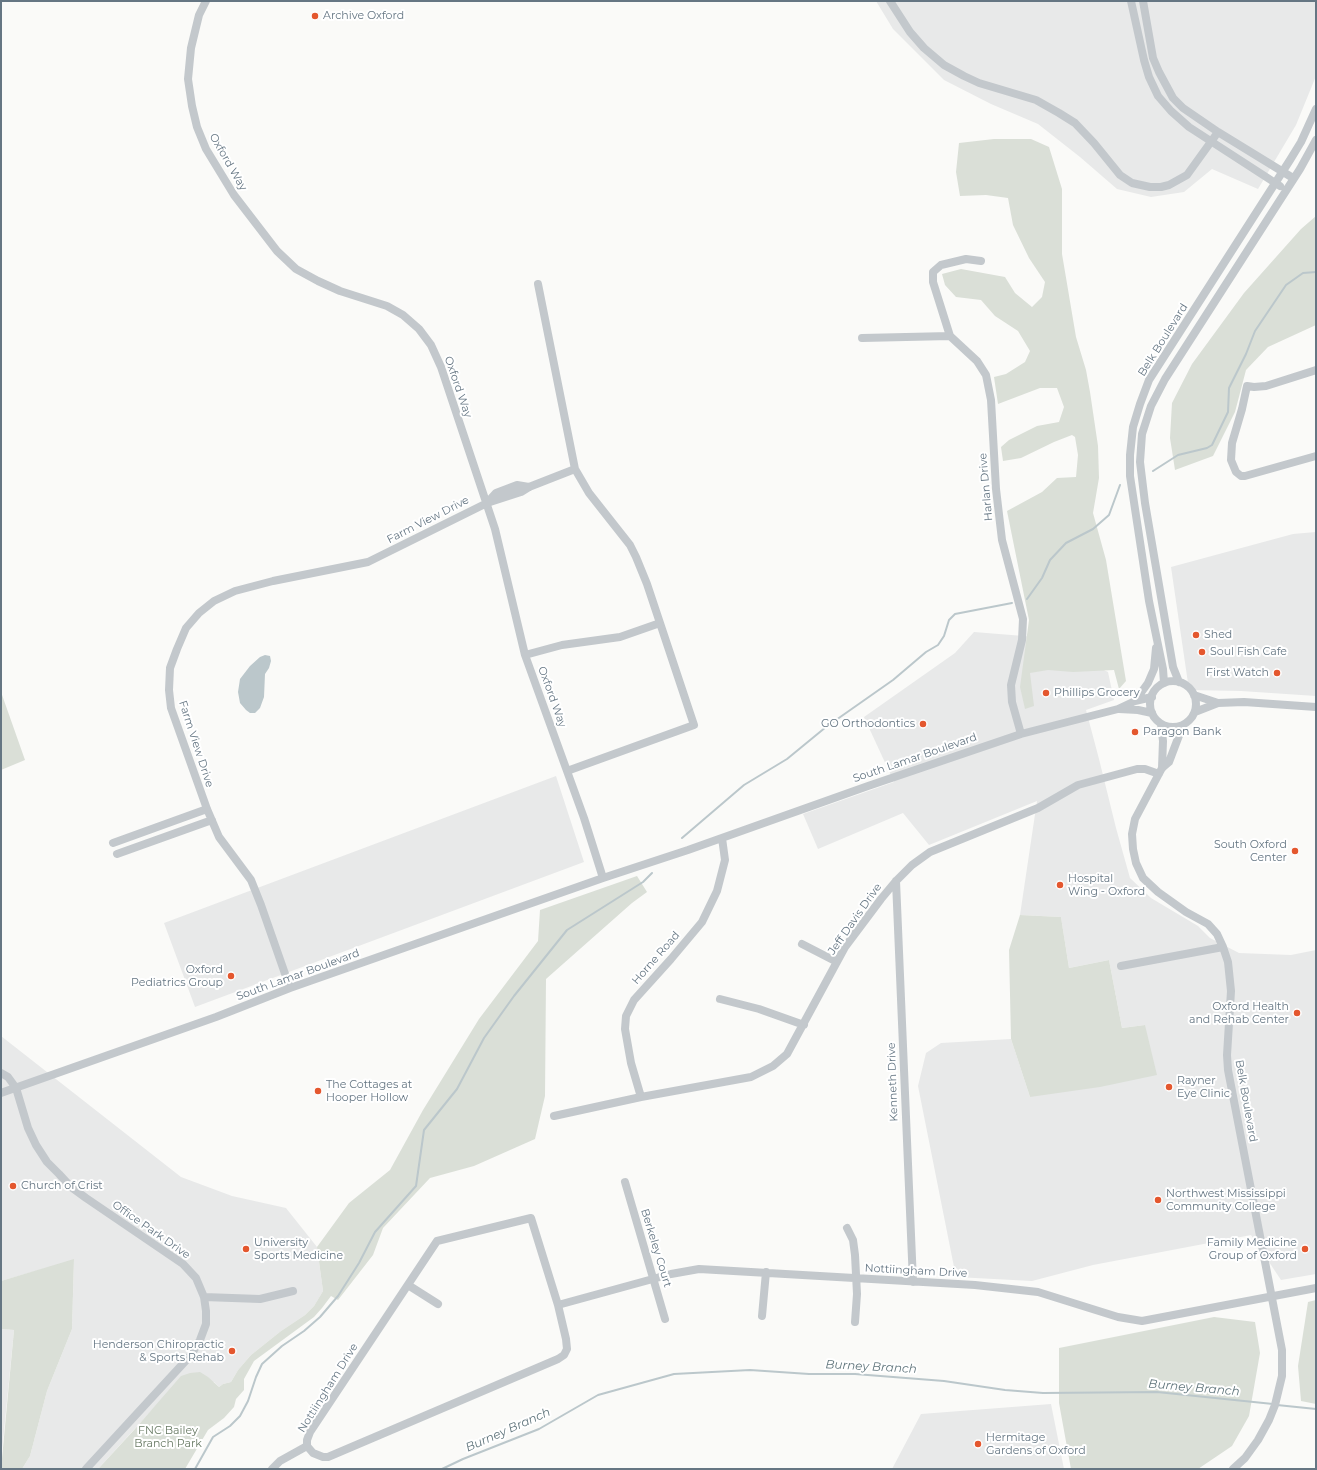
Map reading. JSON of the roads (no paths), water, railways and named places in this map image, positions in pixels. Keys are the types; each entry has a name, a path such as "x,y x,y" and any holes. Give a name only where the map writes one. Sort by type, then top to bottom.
{"street":[{"name":"Oxford Way","path":"206,1 199,15 191,48 188,79 197,127 206,149 234,195 276,251 296,269 340,291 388,306 403,315 419,328 431,345 441,367 495,529 525,655 567,771 603,878"},
{"path":"890,1 910,32 924,48 944,65 979,83 1036,100 1075,123 1094,143 1120,175 1132,183 1150,187 1161,187 1169,185 1187,175 1218,132"},
{"path":"1131,1 1144,60 1149,77 1158,96 1171,111 1189,127 1286,190"},
{"path":"1143,1 1153,58 1174,98 1183,108 1218,132 1293,178"},
{"name":"Belk Boulevard","path":"1164,683 1163,669 1149,600 1130,476 1130,455 1133,427 1149,380 1283,172 1301,142 1316,109"},
{"name":"Belk Boulevard","path":"1179,682 1173,667 1145,503 1140,462 1142,434 1152,406 1165,379 1286,190 1316,140"},
{"path":"862,338 950,336 933,282 933,272 941,265 966,259 981,261"},
{"path":"538,284 575,469 589,493 630,545 647,584 694,725 567,771"},
{"name":"Harlan Drive","path":"950,336 977,361 986,375 991,400 996,489 1002,540 1023,619 1022,640 1011,685 1012,702 1021,734"},
{"path":"1316,370 1266,386 1247,386 1242,410 1232,443 1231,460 1236,472 1241,476 1245,476 1316,456"},
{"name":"Farm View Drive","path":"290,988 251,880 219,837 207,809 171,708 169,690 170,668 186,628 199,613 214,601 235,591 273,581 368,562 487,503 521,492 529,487 575,469"},
{"path":"525,655 562,645 620,637 660,623"},
{"path":"1135,701 1148,683 1154,670 1157,639"},
{"path":"1194,695 1196,707 1195,712 1192,718 1183,725 1168,727 1161,724 1152,713 1151,708 1154,691 1164,683 1171,681 1179,682 1185,685 1194,695 1218,703"},
{"name":"South Lamar Boulevard","path":"1,1093 216,1017 290,988 868,786 1021,734 1118,709 1135,701 1152,697"},
{"path":"1195,712 1218,703 1244,702 1316,707"},
{"name":"South Lamar Boulevard","path":"1118,709 1138,710 1152,713"},
{"name":"Belk Boulevard","path":"1161,724 1163,741 1161,771"},
{"name":"Belk Boulevard","path":"1183,725 1169,762 1161,771 1135,819 1132,834 1133,849 1136,863 1143,878 1158,892 1186,912 1208,924 1217,934 1228,962 1231,990 1227,1055 1228,1070 1282,1350 1282,1376 1280,1388 1269,1420 1258,1440 1245,1458 1233,1469"},
{"name":"Jeff Davis Drive","path":"554,1116 641,1097 751,1077 773,1066 787,1054 804,1026 845,947 896,881 912,865 930,852 1035,809 1078,785 1137,769 1161,771"},
{"path":"113,843 207,809"},
{"path":"117,854 212,820"},
{"name":"Horne Road","path":"641,1097 631,1063 626,1033 626,1016 634,1000 702,922 717,891 725,860 722,838"},
{"name":"Kenneth Drive","path":"896,881 913,1282"},
{"path":"802,944 837,962"},
{"path":"1121,966 1223,947"},
{"path":"720,999 760,1008 804,1026"},
{"path":"1,1073 8,1077 16,1088"},
{"name":"Office Park Drive","path":"16,1088 28,1128 40,1151 59,1174 71,1187 86,1198 183,1264 196,1278 204,1297 206,1324 200,1340 191,1355 86,1469"},
{"name":"Berkeley Court","path":"625,1182 666,1319"},
{"name":"Nottiingham Drive","path":"531,1218 558,1305 567,1349 564,1355 558,1359 328,1457 323,1457 313,1453 307,1446 307,1440 310,1432 437,1241 531,1218"},
{"path":"847,1228 852,1240 856,1278 855,1322"},
{"name":"Nottiingham Drive","path":"558,1305 653,1279 699,1269 975,1285 1038,1292 1118,1317 1142,1321 1316,1288"},
{"path":"762,1316 766,1272"},
{"path":"408,1285 438,1304"},
{"path":"204,1297 260,1298 293,1291"},
{"path":"272,1469 280,1461 307,1446"}],"waterway":[{"path":"1153,471 1178,455 1207,448 1212,445 1228,412 1229,388 1246,354 1255,331 1286,285 1303,273 1316,272"},
{"path":"1027,599 1042,578 1050,560 1066,543 1093,529 1109,515 1120,485"},
{"path":"682,838 744,785 787,759 826,727 893,680 926,652 938,645 944,636 949,620 955,614 1012,603"},
{"path":"195,1469 213,1437 230,1426 240,1416 248,1401 262,1364 282,1346 304,1331 320,1317 338,1296 359,1263 375,1232 416,1186 424,1130 457,1089 484,1038 514,996 567,930 643,882 652,873"},
{"name":"Burney Branch","path":"442,1469 463,1459 539,1429 598,1395 674,1374 750,1370 809,1374 855,1374 944,1381 1005,1390 1043,1393 1157,1392 1273,1404"},
{"name":"Burney Branch","path":"1277,1405 1316,1409"}],"place":[{"name":"Archive Oxford","path":"315,16"},
{"name":"Shed","path":"1196,635"},
{"name":"Soul Fish Cafe","path":"1202,652"},
{"name":"First Watch","path":"1277,673"},
{"name":"Phillips Grocery","path":"1046,693"},
{"name":"GO Orthodontics","path":"923,724"},
{"name":"Paragon Bank","path":"1135,732"},
{"name":"South Oxford Center","path":"1295,851"},
{"name":"Hospital Wing - Oxford","path":"1060,885"},
{"name":"Oxford Pediatrics Group","path":"231,976"},
{"name":"Oxford Health and Rehab Center","path":"1297,1013"},
{"name":"Rayner Eye Clinic","path":"1169,1087"},
{"name":"The Cottages at Hooper Hollow","path":"318,1091"},
{"name":"Church of Crist","path":"13,1186"},
{"name":"Northwest Mississippi Community College","path":"1158,1200"},
{"name":"University Sports Medicine","path":"246,1249"},
{"name":"Family Medicine Group of Oxford","path":"1305,1249"},
{"name":"Henderson Chiropractic & Sports Rehab","path":"232,1351"},
{"name":"Hermitage Gardens of Oxford","path":"978,1444"}],"park label":[{"name":"FNC Bailey Branch Park","path":"168,1437"}]}
